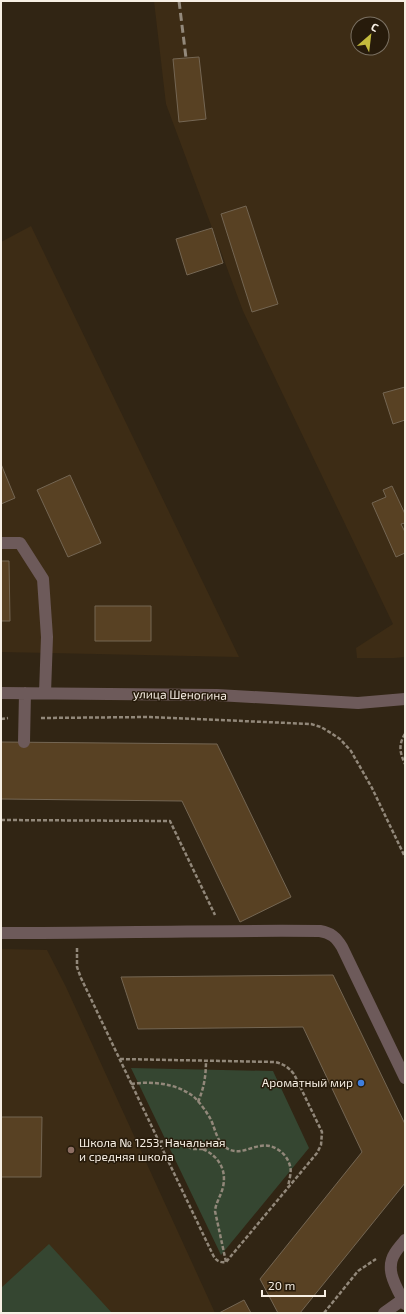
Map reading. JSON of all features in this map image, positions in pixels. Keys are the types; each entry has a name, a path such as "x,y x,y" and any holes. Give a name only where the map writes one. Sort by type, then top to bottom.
{"street":[{"path":"1,543 20,543 43,579 47,637 45,693"},
{"name":"улица Шеногина","path":"1,693 150,695 217,694 358,703 405,699"},
{"path":"24,742 25,693"},
{"path":"1,933 320,930 333,935 338,940 405,1078"},
{"path":"384,1313 404,1301 391,1275 391,1263 395,1253 405,1240"}],"path":[{"path":"1,718 150,717 312,724 321,727 340,739 351,751 372,788 405,857"},
{"path":"405,734 400,745 400,752 405,764"},
{"path":"1,820 170,821 222,930"},
{"path":"78,933 76,958 80,978 213,1255 216,1260 222,1263 226,1262 287,1189 321,1145 322,1132 294,1074 282,1064 275,1062 119,1059"},
{"path":"198,1102 204,1088 206,1060"},
{"path":"131,1084 160,1083 191,1095 210,1118 220,1141 225,1147 231,1150 242,1152 266,1145 277,1148 286,1156 290,1166 287,1189"},
{"path":"159,1142 171,1140 190,1148 203,1149 210,1152 217,1158 222,1170 224,1181 215,1211 226,1262"},
{"path":"203,1149 220,1141"},
{"path":"324,1313 358,1271 380,1257 395,1253"}],"shaded area":[{"path":"154,1 405,1 405,657 357,658 356,648 393,624 243,311 166,104"},
{"path":"31,226 239,657 1,652 1,242"},
{"name":"Школа № 1253. Начальная и средняя школа","path":"1,949 47,950 66,987 215,1313 1,1313"}],"green space":[{"path":"131,1068 273,1071 309,1148 221,1255"},
{"path":"49,1244 112,1313 1,1313 1,1288"}],"building":[{"path":"199,57 206,119 179,122 173,59"},
{"path":"246,206 278,304 252,312 221,214"},
{"path":"212,228 223,263 187,275 176,239"},
{"path":"405,387 405,420 393,424 383,393"},
{"path":"1,464 15,498 1,504"},
{"path":"70,475 101,543 68,557 37,490"},
{"path":"392,486 405,514 405,523 401,524 405,532 405,553 396,557 372,503 386,497 383,490"},
{"path":"1,561 9,561 10,621 1,621"},
{"path":"95,606 151,606 151,641 95,641"},
{"path":"1,742 217,744 291,897 240,922 182,801 1,799"},
{"path":"333,975 405,1124 405,1183 300,1313 278,1313 260,1279 362,1152 303,1027 138,1029 121,977"},
{"path":"1,1117 42,1117 41,1177 1,1177"},
{"path":"244,1300 251,1313 219,1313"}],"railway":[{"path":"179,1 186,58"}],"place":[{"name":"Ароматный мир","path":"361,1083"},
{"name":"Школа № 1253. Начальная и средняя школа","path":"71,1150"}]}
